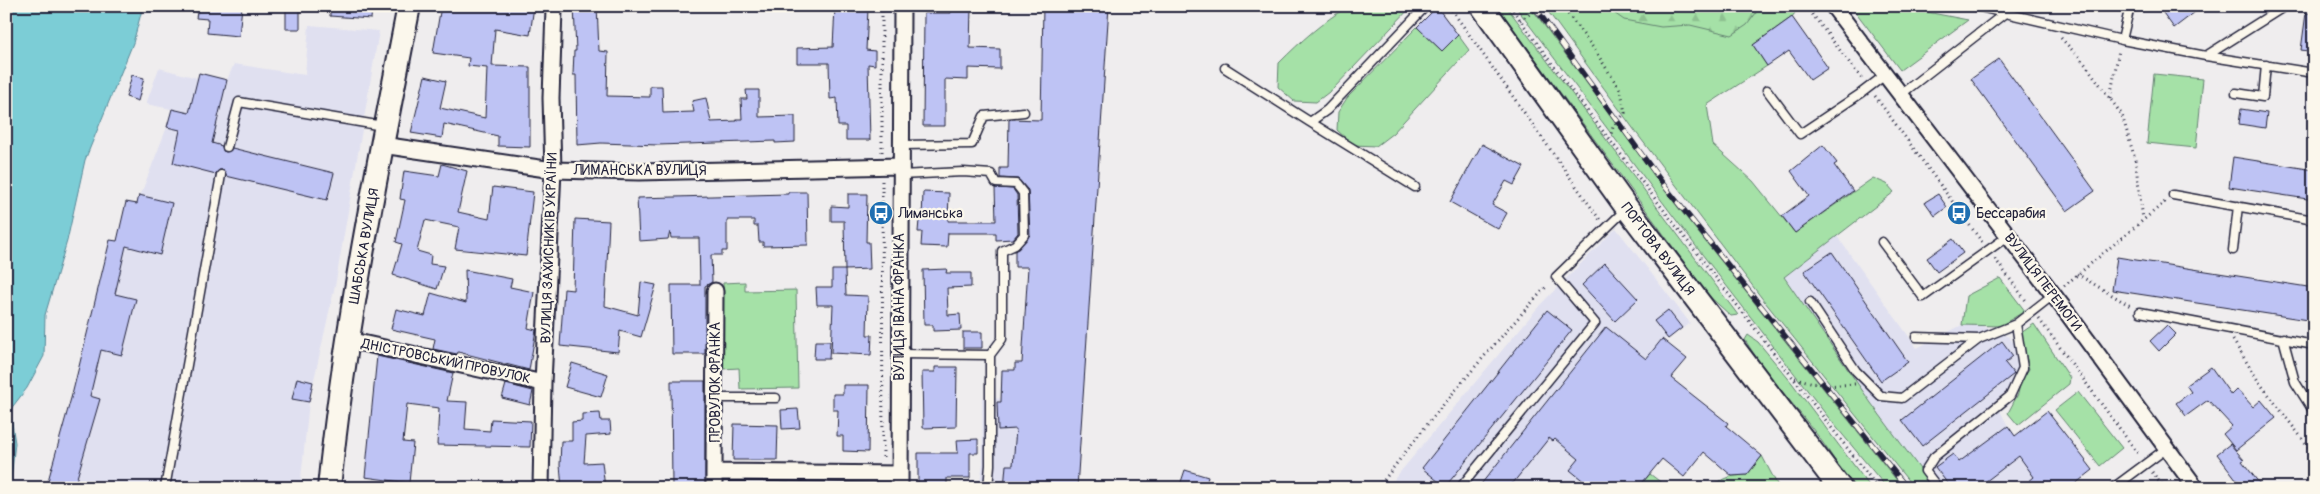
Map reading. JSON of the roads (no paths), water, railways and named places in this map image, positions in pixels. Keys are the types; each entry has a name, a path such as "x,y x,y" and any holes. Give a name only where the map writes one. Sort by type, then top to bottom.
{"main road":[{"name":"ШАБСЬКА ВУЛИЦЯ","path":"329,488 348,340 383,136 409,6"},
{"name":"ПОРТОВА ВУЛИЦЯ","path":"1482,6 1627,208 1840,488"}],"street":[{"name":"ВУЛИЦЯ ІВАНА ФРАНКА","path":"900,481 899,354 902,6"},
{"name":"ВУЛИЦЯ ПЕРЕМОГИ","path":"1833,6 2054,295 2196,488"},
{"name":"ВУЛИЦЯ ЗАХИСНИКІВ УКРАЇНИ","path":"541,488 543,383 553,170 551,98 554,9"},
{"name":"ЛИМАНСЬКА ВУЛИЦЯ","path":"383,136 553,170 639,172 882,166 900,170"},
{"name":"ПРОВУЛОК ФРАНКА","path":"715,291 714,480 882,474 900,481"},
{"name":"ДНІСТРОВСЬКИЙ ПРОВУЛОК","path":"348,340 543,383"}],"lane":[{"path":"1310,122 1327,110 1426,6"},
{"path":"1975,6 2122,40 2206,56 2314,73"},
{"path":"2122,40 2130,6"},
{"path":"2206,56 2285,6"},
{"path":"1900,94 2005,12"},
{"path":"2236,94 2263,97 2266,65"},
{"path":"1225,68 1415,187"},
{"path":"1767,90 1800,134 1885,75"},
{"path":"227,147 239,102 383,136"},
{"path":"900,145 972,144 984,116 1024,112"},
{"path":"900,170 991,174 996,183 1016,184 1023,193 1024,235 1015,245 1002,251 1002,339 990,355 990,465 988,488"},
{"path":"165,488 221,175"},
{"path":"2173,195 2314,220"},
{"path":"2233,250 2238,206"},
{"path":"1460,488 1594,323 1556,277 1627,208"},
{"path":"1882,242 1923,297 2008,236"},
{"path":"1810,302 1856,371 1881,396 1902,398 1978,339 2016,324 2054,295"},
{"path":"2140,312 2314,345"},
{"path":"1938,488 1925,471 1934,457 2010,396 2023,368 2016,324"},
{"path":"1916,337 1978,339"},
{"path":"2283,338 2294,382 2314,412"},
{"path":"899,354 990,355"},
{"path":"715,398 776,398"},
{"path":"2113,488 2167,448"}],"water":[{"path":"6,6 143,6 133,43 85,160 67,241 45,315 44,356 27,388 10,410 15,443 10,488 6,488"}],"railway":[{"path":"1534,6 1666,188 1907,488"}],"place":[{"name":"Лиманська","path":"881,213"},
{"name":"Бессарабия","path":"1959,213"}]}
